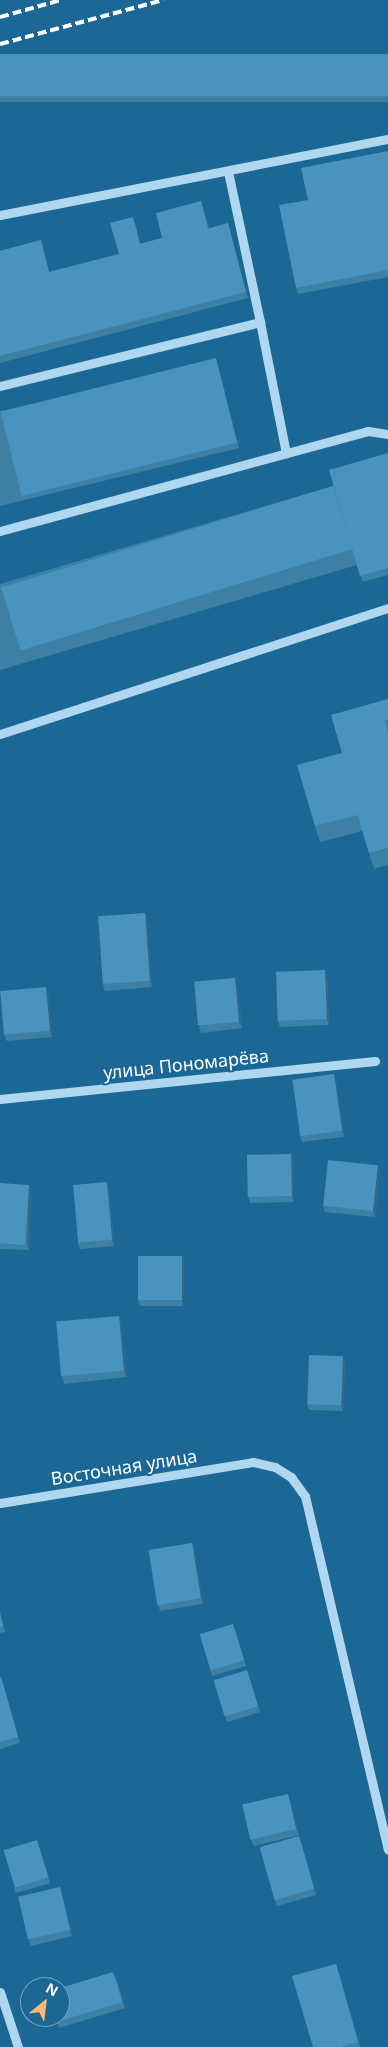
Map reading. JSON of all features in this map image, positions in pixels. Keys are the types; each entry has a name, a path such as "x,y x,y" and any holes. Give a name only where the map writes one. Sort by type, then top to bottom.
{"street":[{"path":"0,215 228,172 388,139"},
{"path":"228,172 286,453"},
{"path":"0,386 260,322"},
{"path":"0,531 368,431 388,434"},
{"path":"0,734 388,608"},
{"name":"улица Пономарёва","path":"0,1099 375,1061"},
{"name":"Восточная улица","path":"0,1503 254,1462 275,1467 291,1476 304,1496 388,1849"},
{"path":"0,1992 18,2047"}],"building":[{"path":"0,54 388,54 388,96 0,96"},
{"path":"388,151 388,270 296,288 279,205 308,200 301,168"},
{"path":"201,201 208,229 228,223 246,292 0,356 0,251 41,240 49,272 119,254 110,223 133,217 140,244 162,238 156,213"},
{"path":"216,358 237,442 22,496 1,412"},
{"path":"388,453 388,568 360,576 329,470"},
{"path":"333,486 352,549 20,651 1,587"},
{"path":"388,699 388,720 385,720 388,732 388,848 369,853 358,815 315,826 297,765 342,753 331,715"},
{"path":"145,913 150,981 103,984 98,916"},
{"path":"325,970 327,1019 278,1021 276,972"},
{"path":"235,978 239,1022 198,1025 194,982"},
{"path":"46,987 50,1031 4,1035 0,991"},
{"path":"334,1074 342,1130 300,1136 292,1080"},
{"path":"291,1154 292,1196 248,1197 247,1155"},
{"path":"328,1160 378,1165 373,1211 323,1206"},
{"path":"107,1182 112,1240 78,1243 73,1185"},
{"path":"0,1183 29,1185 25,1245 0,1243"},
{"path":"138,1256 182,1256 182,1300 138,1300"},
{"path":"119,1316 124,1371 61,1376 56,1321"},
{"path":"309,1355 343,1356 341,1405 307,1404"},
{"path":"192,1543 201,1598 157,1605 149,1550"},
{"path":"0,1614 3,1626 0,1627"},
{"path":"233,1624 244,1660 211,1671 200,1634"},
{"path":"247,1670 258,1706 225,1717 214,1680"},
{"path":"0,1677 18,1737 0,1742"},
{"path":"288,1794 296,1829 250,1840 242,1805"},
{"path":"299,1836 314,1889 275,1900 260,1847"},
{"path":"37,1840 48,1877 15,1888 4,1850"},
{"path":"60,1887 70,1930 28,1940 18,1897"},
{"path":"336,1964 358,2042 341,2047 313,2047 292,1976"},
{"path":"113,1972 122,2002 70,2018 70,1985"}],"railway":[{"path":"0,17 61,0"},
{"path":"0,44 163,0"}]}
